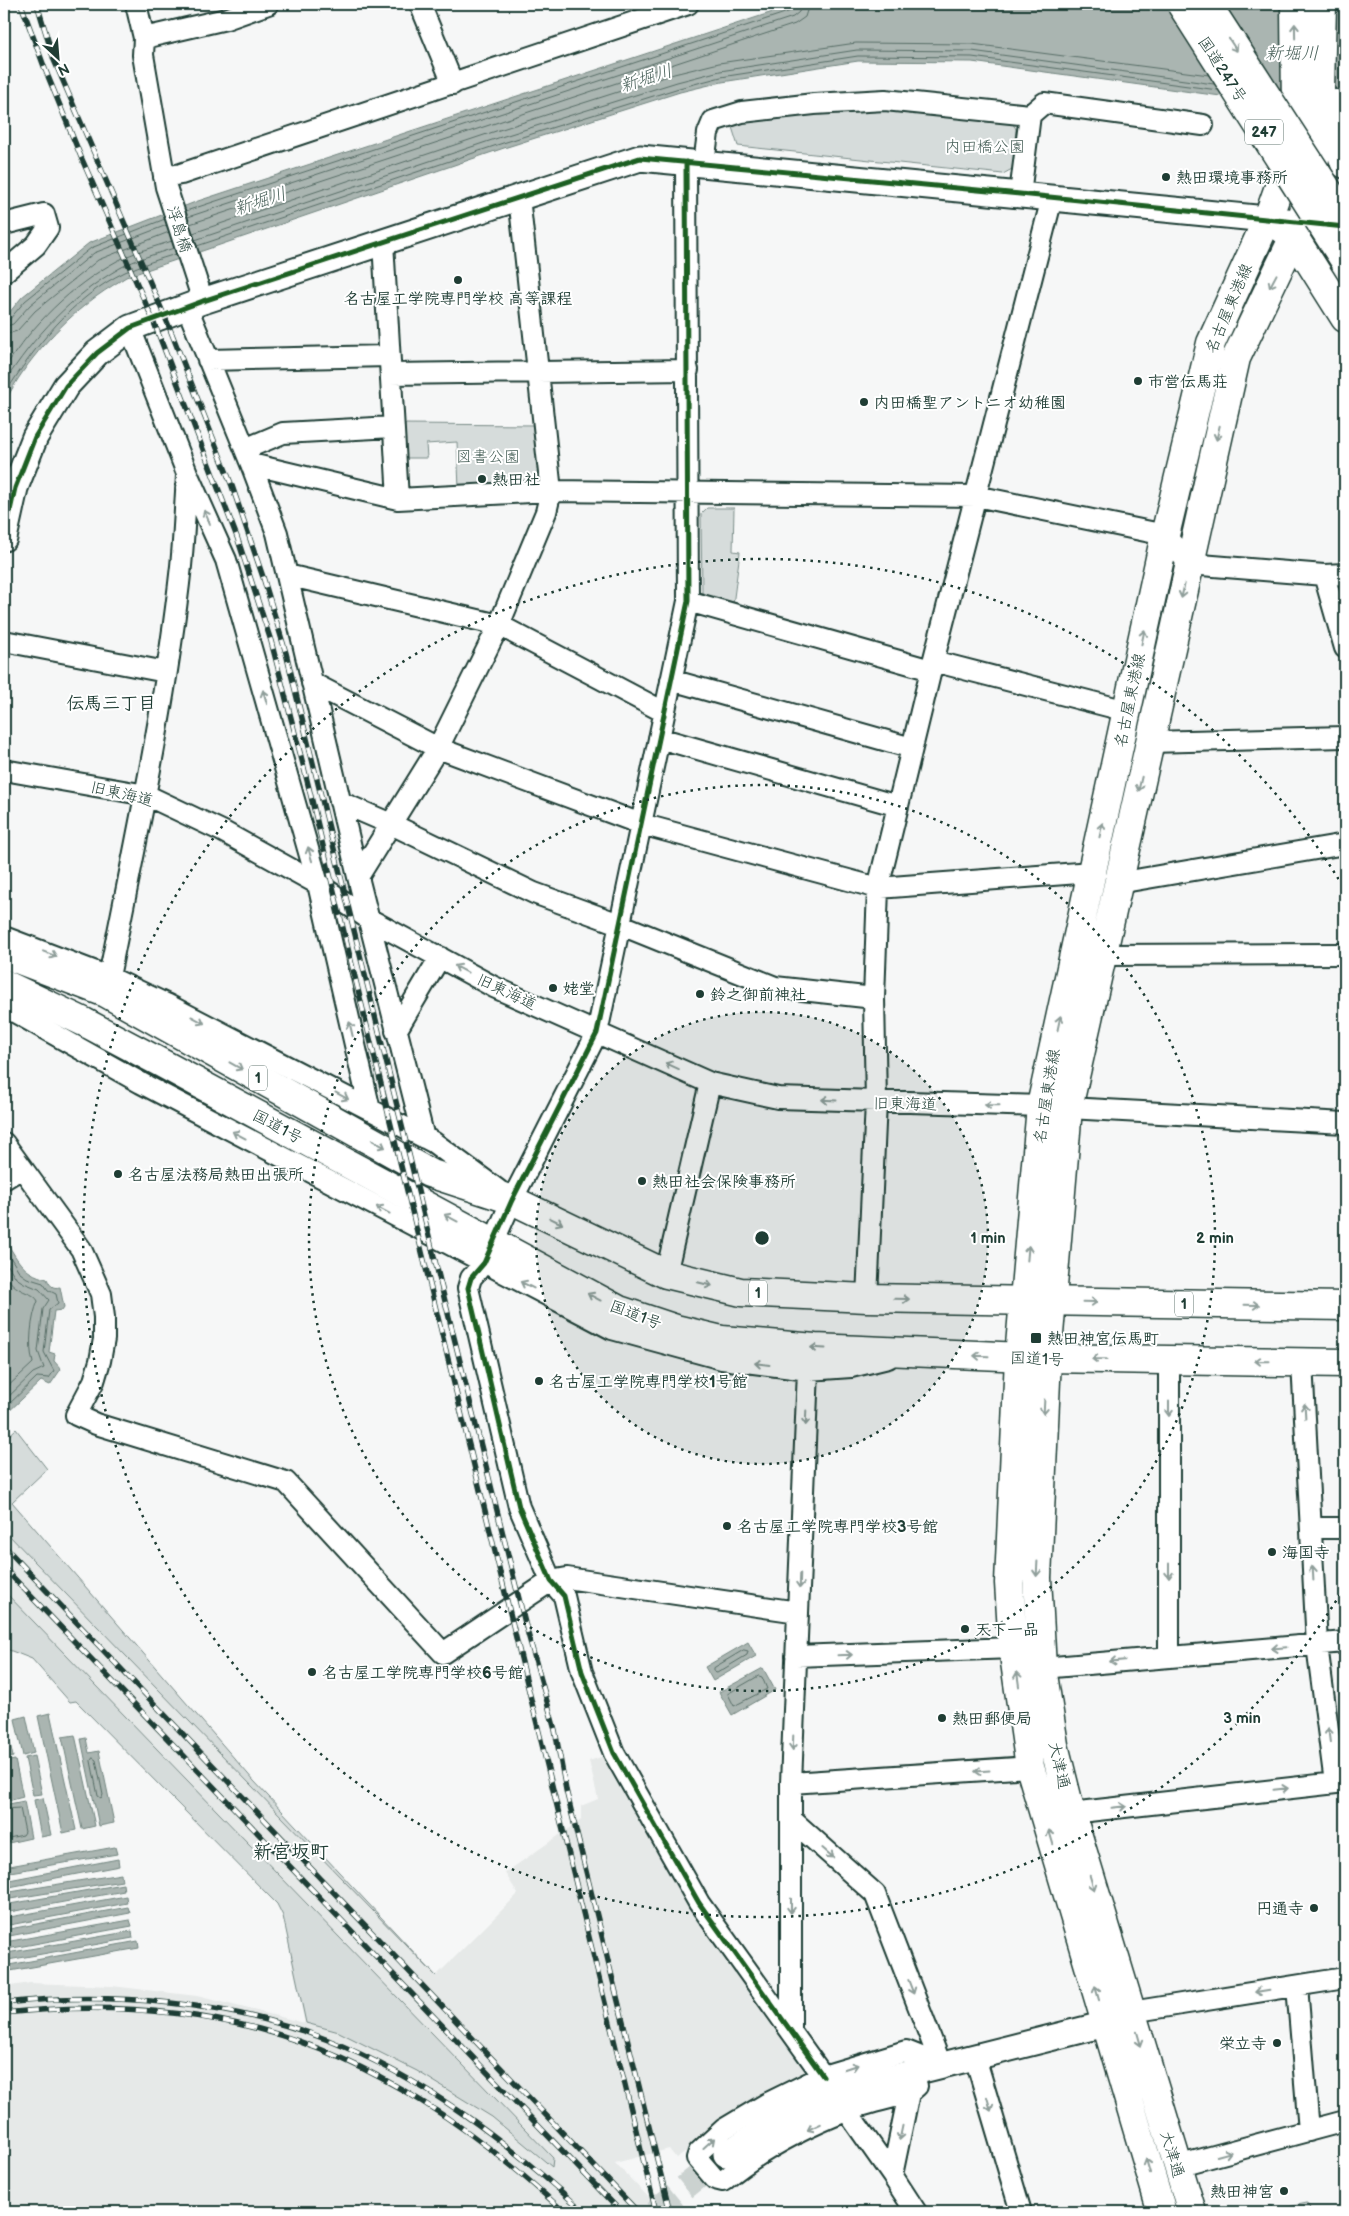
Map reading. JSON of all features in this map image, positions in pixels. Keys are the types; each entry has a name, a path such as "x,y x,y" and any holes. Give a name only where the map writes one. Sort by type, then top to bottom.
{"main road":[{"name":"国道247号","path":"1181,4 1345,261"},
{"name":"国道247号","path":"1207,4 1345,217"},
{"path":"1295,4 1317,116 1337,138 1345,164"},
{"path":"1317,116 1322,4"},
{"path":"1317,116 1336,4"},
{"name":"名古屋東港線","path":"1024,1301 1040,1106 1165,535 1211,343 1268,218 1291,153 1317,116"},
{"name":"名古屋東港線","path":"1052,1301 1068,1108 1149,742 1236,358 1298,230 1311,186 1318,145 1317,116"},
{"path":"1268,218 1298,230 1345,318"},
{"name":"国道1号","path":"4,954 106,993 429,1173 512,1200 666,1274 741,1292 867,1298 1345,1306"},
{"name":"国道1号","path":"5,1001 100,1030 489,1252 525,1261 619,1310 676,1329 722,1340 815,1348 1047,1358 1345,1363"},
{"name":"大津通","path":"1024,1301 1019,1357 1009,1583 1013,1648 1030,1767 1161,2212"},
{"name":"大津通","path":"1052,1301 1047,1358 1037,1578 1042,1668 1054,1745 1071,1813 1192,2212"}],"street":[{"name":"浮島橋","path":"136,4 144,38 143,55 165,182 194,272 195,304 208,360 277,533 358,877 424,1138"},
{"path":"144,38 226,19 268,4"},
{"path":"420,4 453,84"},
{"path":"165,182 191,170 688,4"},
{"path":"823,2076 698,1903 614,1753 582,1672 564,1596 551,1581 519,1507 468,1288 471,1278 489,1252 512,1200 597,1033 688,601 688,370 695,162 714,121 742,112 814,104 885,100 1030,114 1044,103 1203,125"},
{"path":"1020,194 1030,114"},
{"path":"4,538 15,488 35,437 66,386 97,353 130,328 195,304 640,158 1020,194 1213,215 1268,218"},
{"path":"358,877 438,748 499,625 546,512 551,491 519,197"},
{"path":"867,1298 876,1102 874,998 878,888 932,665 1052,198"},
{"path":"4,224 44,214 48,228 36,245 4,272"},
{"path":"1298,230 1345,227"},
{"path":"383,242 398,499"},
{"path":"130,328 187,474 226,560 318,884 370,1110"},
{"path":"208,360 390,365 538,372 688,370"},
{"path":"248,457 283,433 394,427"},
{"path":"248,457 398,499 551,491 976,496 1165,535 1189,564 1324,575 1345,574"},
{"path":"109,977 146,795 166,672 181,566 187,474"},
{"path":"287,575 499,625 664,712"},
{"path":"1324,575 1345,648"},
{"path":"688,601 932,665 1127,711"},
{"path":"4,641 166,672"},
{"path":"671,680 912,748"},
{"path":"312,683 438,748 640,824 878,888 1092,872"},
{"path":"1149,742 1345,736"},
{"path":"659,738 898,806"},
{"name":"旧東海道","path":"4,770 146,795 222,831 318,884 369,919 494,986 710,1083 778,1098 1040,1106"},
{"path":"340,802 391,824 534,893 619,924 775,987 874,998"},
{"path":"1118,882 1345,844"},
{"path":"4,937 109,977 166,1004 424,1138 512,1200"},
{"path":"1102,955 1345,954"},
{"path":"396,1031 440,957"},
{"path":"666,1274 710,1083"},
{"path":"1068,1108 1345,1123"},
{"path":"4,1143 81,1249 101,1294 104,1324 100,1361 94,1381 76,1415 96,1424 286,1482 443,1654 551,1581 567,1578 798,1612"},
{"path":"4,1179 22,1168"},
{"path":"489,1252 612,1329 722,1360 808,1370 851,1367 914,1352"},
{"path":"1169,1360 1169,1657"},
{"path":"1071,1813 1340,1782 1317,1644 1302,1362"},
{"path":"791,2030 791,1783 808,1370"},
{"path":"1311,1528 1345,1528"},
{"path":"1042,1668 1345,1642"},
{"path":"796,1656 1013,1648"},
{"path":"791,1783 1030,1767"},
{"path":"792,1820 876,1894 941,2065"},
{"path":"726,2154 775,2123 822,2099 867,2084 1106,2024 1131,2012 1345,1978"},
{"path":"1297,1986 1309,2131"},
{"path":"906,2051 941,2065 909,2093 847,2111 782,2142 738,2168 723,2181 715,2179 697,2158 699,2152 724,2129 766,2104 823,2076 906,2051"},
{"path":"975,2057 1021,2212"},
{"path":"892,2176 909,2093"},
{"path":"847,2111 916,2212"},
{"path":"1177,2166 1345,2121"}],"shaded area":[{"path":"16,1429 47,1469 12,1502 254,1781 436,1976 518,1894 505,1873 581,1820 581,1806 598,1799 589,1761 604,1756 689,1907 805,2071 799,2081 728,2122 676,2158 669,2149 615,2163 663,2212 4,2212 4,1987 30,1983 112,1986 197,1996 305,2023 283,1916 277,1904 76,1701 70,1702 32,1659 4,1648 4,1440"}],"green space":[{"name":"内田橋公園","path":"890,110 1012,122 1016,129 1012,169 1003,174 738,146 731,124 812,112"},
{"name":"図書公園","path":"402,424 535,425 541,477 536,483 459,488 457,442 426,444 427,458 404,458"},
{"path":"707,508 734,508 733,551 740,552 733,605 702,596 701,514"},
{"path":"16,1429 47,1469 12,1502 254,1781 436,1976 4,1530 4,1440"},
{"path":"4,1591 553,2158 552,2167 492,2117 417,2071 339,2032 306,2023 283,1916 277,1904 76,1701 70,1702 32,1659 4,1648"},
{"path":"1307,2203 1312,2212 1244,2212 1272,2205 1273,2210"}],"water":[{"name":"新堀川","path":"797,4 1345,4 1345,109 1228,97 972,62 858,61 722,82 680,92 504,148 126,277 89,302 49,339 19,378 4,405 4,319 22,297 89,243 198,201"},
{"path":"4,1238 25,1269 47,1279 53,1287 60,1287 64,1307 62,1310 54,1311 49,1352 55,1354 54,1361 61,1369 50,1385 41,1381 4,1416"},
{"path":"748,1642 756,1656 713,1681 705,1667"},
{"path":"763,1668 775,1690 732,1715 719,1692"},
{"path":"50,1713 76,1830 63,1833 38,1716"},
{"path":"26,1716 34,1753 23,1756 15,1719"},
{"path":"4,1719 13,1757 4,1759"},
{"path":"75,1735 95,1826 82,1829 62,1737"},
{"path":"86,1738 89,1753 99,1751 114,1823 99,1826 81,1739"},
{"path":"34,1756 42,1794 33,1795 25,1758"},
{"path":"15,1760 23,1797 4,1802 4,1762"},
{"path":"43,1798 51,1835 41,1837 34,1800"},
{"path":"24,1801 31,1838 4,1844 4,1805"},
{"path":"115,1847 117,1854 4,1873 4,1867"},
{"path":"118,1859 119,1866 4,1888 4,1881"},
{"path":"121,1874 122,1881 4,1900 4,1893"},
{"path":"123,1884 124,1891 4,1913 4,1905"},
{"path":"126,1896 127,1903 4,1926 4,1918"},
{"path":"128,1907 130,1913 4,1937 4,1930"},
{"path":"130,1920 132,1926 7,1949 5,1942"},
{"path":"132,1931 133,1938 8,1960 7,1953"},
{"path":"138,1941 139,1948 10,1971 9,1965"}],"tunnel":[{"path":"657,2212 726,2154"}],"railway":[{"path":"21,4 81,157 153,320 237,537 271,641 304,768 656,2212"},
{"path":"37,4 54,60 168,324 232,486 286,653 525,1623 555,1730 566,1790 670,2212"},
{"path":"4,1546 638,2212"},
{"path":"4,1568 621,2212"},
{"path":"4,2003 85,1999 168,2003 210,2008 251,2016 328,2040 398,2073 464,2114 526,2161 584,2212"},
{"path":"4,2013 68,2009 164,2012 228,2022 301,2042 343,2059 383,2079 422,2102 497,2154 564,2212"}],"cycle path":[{"path":"4,538 15,488 35,437 66,386 97,353 130,328 203,301 640,158 1345,227"},
{"path":"686,162 688,601 597,1033 512,1200 484,1263 471,1278 468,1288 519,1507 551,1581 564,1596 582,1672 614,1753 699,1903 823,2076"}],"place":[{"name":"熱田環境事務所","path":"1166,177"},
{"name":"名古屋工学院専門学校 高等課程","path":"458,280"},
{"name":"市営伝馬荘","path":"1138,381"},
{"name":"内田橋聖アントニオ幼稚園","path":"864,402"},
{"name":"熱田社","path":"482,479"},
{"name":"姥堂","path":"553,988"},
{"name":"鈴之御前神社","path":"700,994"},
{"name":"名古屋法務局熱田出張所","path":"118,1174"},
{"name":"熱田社会保険事務所","path":"642,1181"},
{"name":"熱田神宮伝馬町","path":"1036,1338"},
{"name":"名古屋工学院専門学校1号館","path":"539,1381"},
{"name":"名古屋工学院専門学校3号館","path":"727,1526"},
{"name":"海国寺","path":"1272,1552"},
{"name":"天下一品","path":"965,1629"},
{"name":"名古屋工学院専門学校6号館","path":"312,1672"},
{"name":"熱田郵便局","path":"942,1718"},
{"name":"円通寺","path":"1314,1908"},
{"name":"栄立寺","path":"1277,2043"},
{"name":"熱田神宮","path":"1284,2191"}],"district":[{"name":"伝馬三丁目","path":"111,703"},
{"name":"新宮坂町","path":"291,1851"}]}
